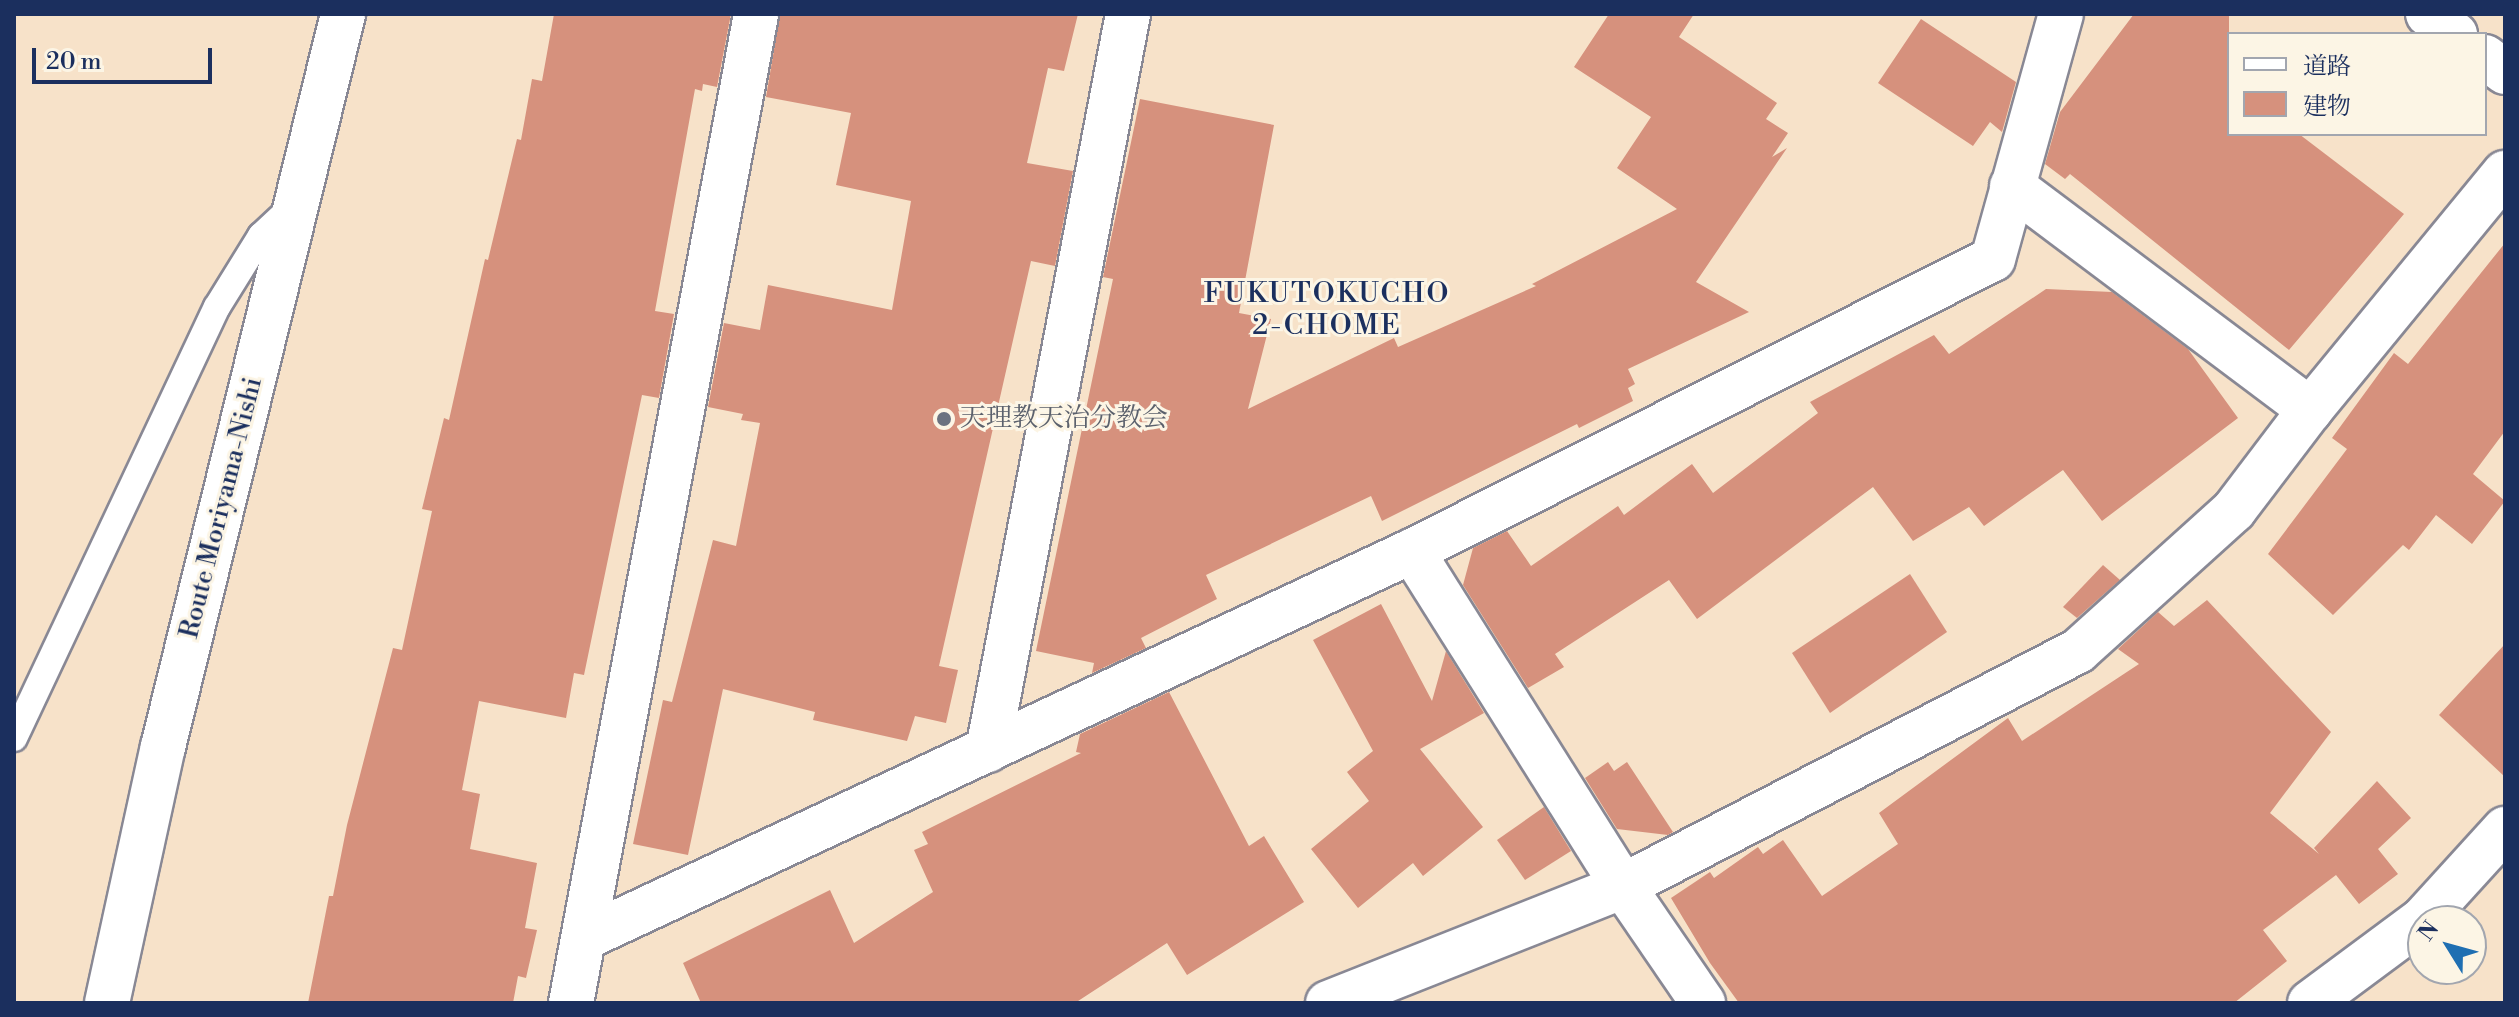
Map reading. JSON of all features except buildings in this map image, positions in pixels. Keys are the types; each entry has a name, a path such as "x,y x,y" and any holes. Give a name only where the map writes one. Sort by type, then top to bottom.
{"street":[{"name":"Route Moriyama-Nishi","path":"107,1003 163,747 343,14"},
{"path":"571,1003 756,14"},
{"path":"988,750 1128,14"},
{"path":"584,938 1412,551 1993,259 2061,14"},
{"path":"2428,14 2452,32"},
{"path":"2487,58 2505,72"},
{"path":"1328,1003 1623,886 2078,651 2234,510 2310,410 2505,173"},
{"path":"2012,186 2310,410"},
{"path":"1412,551 1623,886 1703,1003"},
{"path":"2310,1003 2423,919 2505,829"}],"lane":[{"path":"14,738 217,307 261,236 296,203"}],"place":[{"name":"天理教天治分教会","path":"944,419"}],"district":[{"name":"FUKUTOKUCHO 2-CHOME","path":"1327,310"}]}
